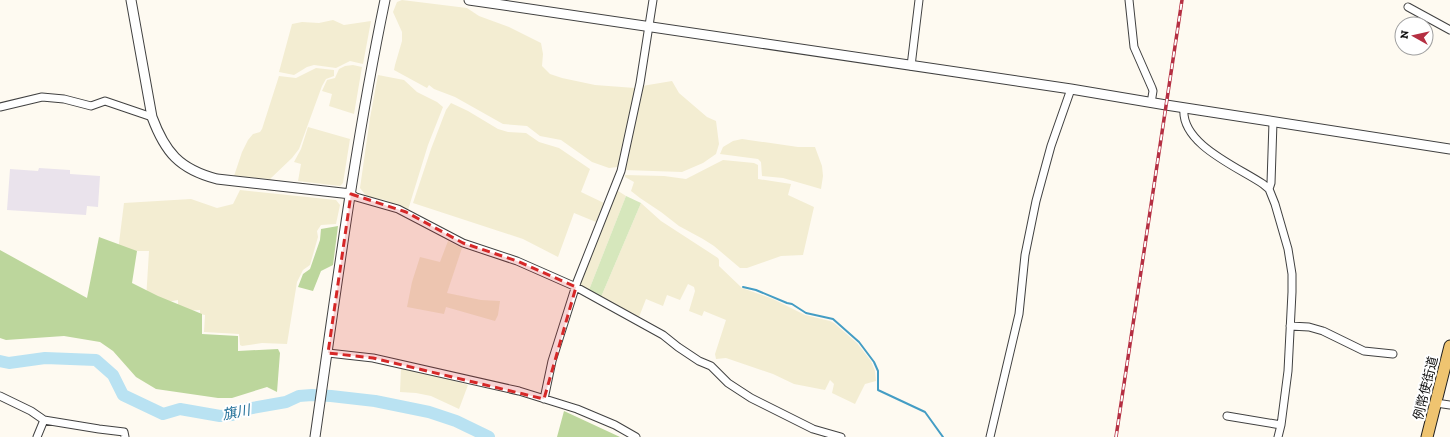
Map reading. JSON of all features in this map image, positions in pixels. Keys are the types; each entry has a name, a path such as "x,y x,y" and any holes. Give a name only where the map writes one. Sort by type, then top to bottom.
{"main road":[{"name":"例幣使街道","path":"1428,437 1450,346"}],"street":[{"path":"131,0 152,117 157,131 166,147 174,157 188,168 202,175 217,179 351,194 356,197 406,212 463,243 517,261 576,287 663,335 699,361 711,366 728,383 751,398 813,429 841,437"},
{"path":"316,433 371,68 385,0"},
{"path":"468,0 1071,89 1151,103 1450,149"},
{"path":"544,399 552,361 576,287 621,171 640,83 650,27 653,0"},
{"path":"911,66 919,0"},
{"path":"1129,0 1133,43 1153,91 1151,103"},
{"path":"1408,7 1450,30"},
{"path":"990,437 1019,314 1025,255 1034,208 1051,146 1071,89"},
{"path":"0,106 42,97 64,99 92,106 105,101 152,117"},
{"path":"1184,108 1183,116 1187,125 1204,146 1222,159 1264,184 1269,189 1275,204 1290,262 1292,292 1288,371 1278,437"},
{"path":"1269,189 1271,182 1273,122"},
{"path":"1290,326 1309,327 1323,331 1364,351 1393,354"},
{"path":"328,354 373,358 519,391 577,409 615,425 636,437"},
{"path":"0,396 31,411 44,420 124,432 125,437"},
{"path":"1436,403 1450,405"},
{"path":"1227,416 1281,425"},
{"path":"37,437 44,420"}],"highlighted area":[{"path":"351,194 406,212 463,243 517,261 576,287 544,399 373,358 328,353"}],"shaded area":[{"path":"402,0 467,8 479,16 509,27 541,43 543,54 542,66 550,74 595,85 635,88 618,167 609,168 592,162 561,140 540,136 527,126 503,124 455,97 434,89 429,85 427,88 394,70 402,41 402,32 393,12 397,2"},
{"path":"333,20 344,25 371,21 363,64 350,61 336,68 314,65 307,67 294,75 279,72 292,24 302,22 319,23"},
{"path":"353,65 362,67 354,114 329,106 332,94 322,91 327,80 335,78 339,69 345,66"},
{"path":"316,68 334,70 334,76 326,79 322,86 299,149 292,158 270,179 234,176 242,152 248,140 253,134 260,132 262,129 279,76 296,78"},
{"path":"378,75 404,80 417,92 437,102 443,107 428,145 408,210 385,200 367,197 360,188"},
{"path":"672,81 679,93 707,117 716,121 719,144 716,154 703,163 682,172 624,170 642,86"},
{"path":"451,103 468,111 498,129 508,132 526,133 539,142 559,148 590,169 581,192 604,203 596,222 574,213 558,257 523,239 413,203 431,149 446,110"},
{"path":"308,127 350,139 343,183 340,186 298,181 301,164 294,162 301,149"},
{"path":"742,139 798,147 815,147 822,166 823,176 821,189 783,178 762,176 761,162 758,159 720,154 723,147 733,141"},
{"path":"723,160 754,163 758,165 758,179 791,184 788,195 814,207 803,255 781,256 747,268 740,268 714,246 679,226 631,191 634,182 625,177 625,175 664,176 686,179"},
{"path":"39,168 70,170 70,174 100,176 98,207 87,206 86,215 7,210 10,169 38,171"},
{"path":"615,189 626,196 589,290 581,286 580,283"},
{"path":"240,190 336,200 340,205 336,224 321,225 317,231 318,237 310,265 303,270 297,282 287,344 262,343 242,346 240,345 239,334 204,332 205,315 200,314 200,310 178,311 178,300 162,303 146,300 149,251 118,251 124,203 191,199 217,208 233,204"},
{"path":"641,203 661,221 718,258 719,266 742,288 773,299 805,315 834,323 857,343 871,361 875,371 876,381 865,384 855,404 832,393 834,384 830,380 825,390 794,384 773,374 726,358 716,359 715,354 726,320 704,311 702,316 689,311 695,291 694,287 688,284 680,300 667,295 663,306 646,299 639,317 601,297"},
{"path":"448,241 462,248 447,293 481,300 500,301 498,315 495,321 446,307 444,314 407,307 412,282 420,257 440,262"},
{"path":"401,369 435,375 468,385 459,409 431,396 400,392"}],"green space":[{"path":"626,196 641,203 601,297 589,290"},
{"path":"338,226 333,265 321,271 313,291 298,287 303,274 310,269 320,240 321,229"},
{"path":"99,237 137,251 132,283 158,296 202,314 202,334 238,336 238,351 278,349 280,353 277,392 267,387 232,398 218,398 156,389 136,377 113,351 100,342 64,336 6,340 0,338 0,250 87,298"},
{"path":"564,411 620,437 557,437"}],"waterway":[{"path":"743,287 756,290 792,304 806,313 833,319 859,342 874,362 878,371 878,390 925,412 943,437"},
{"name":"旗川","path":"0,361 9,363 45,358 96,360 113,375 123,395 163,414 180,409 220,416 232,415 241,410 286,402 299,396 331,396 375,401 429,412 456,421 489,437"}],"railway":[{"path":"1116,437 1182,0"}]}
